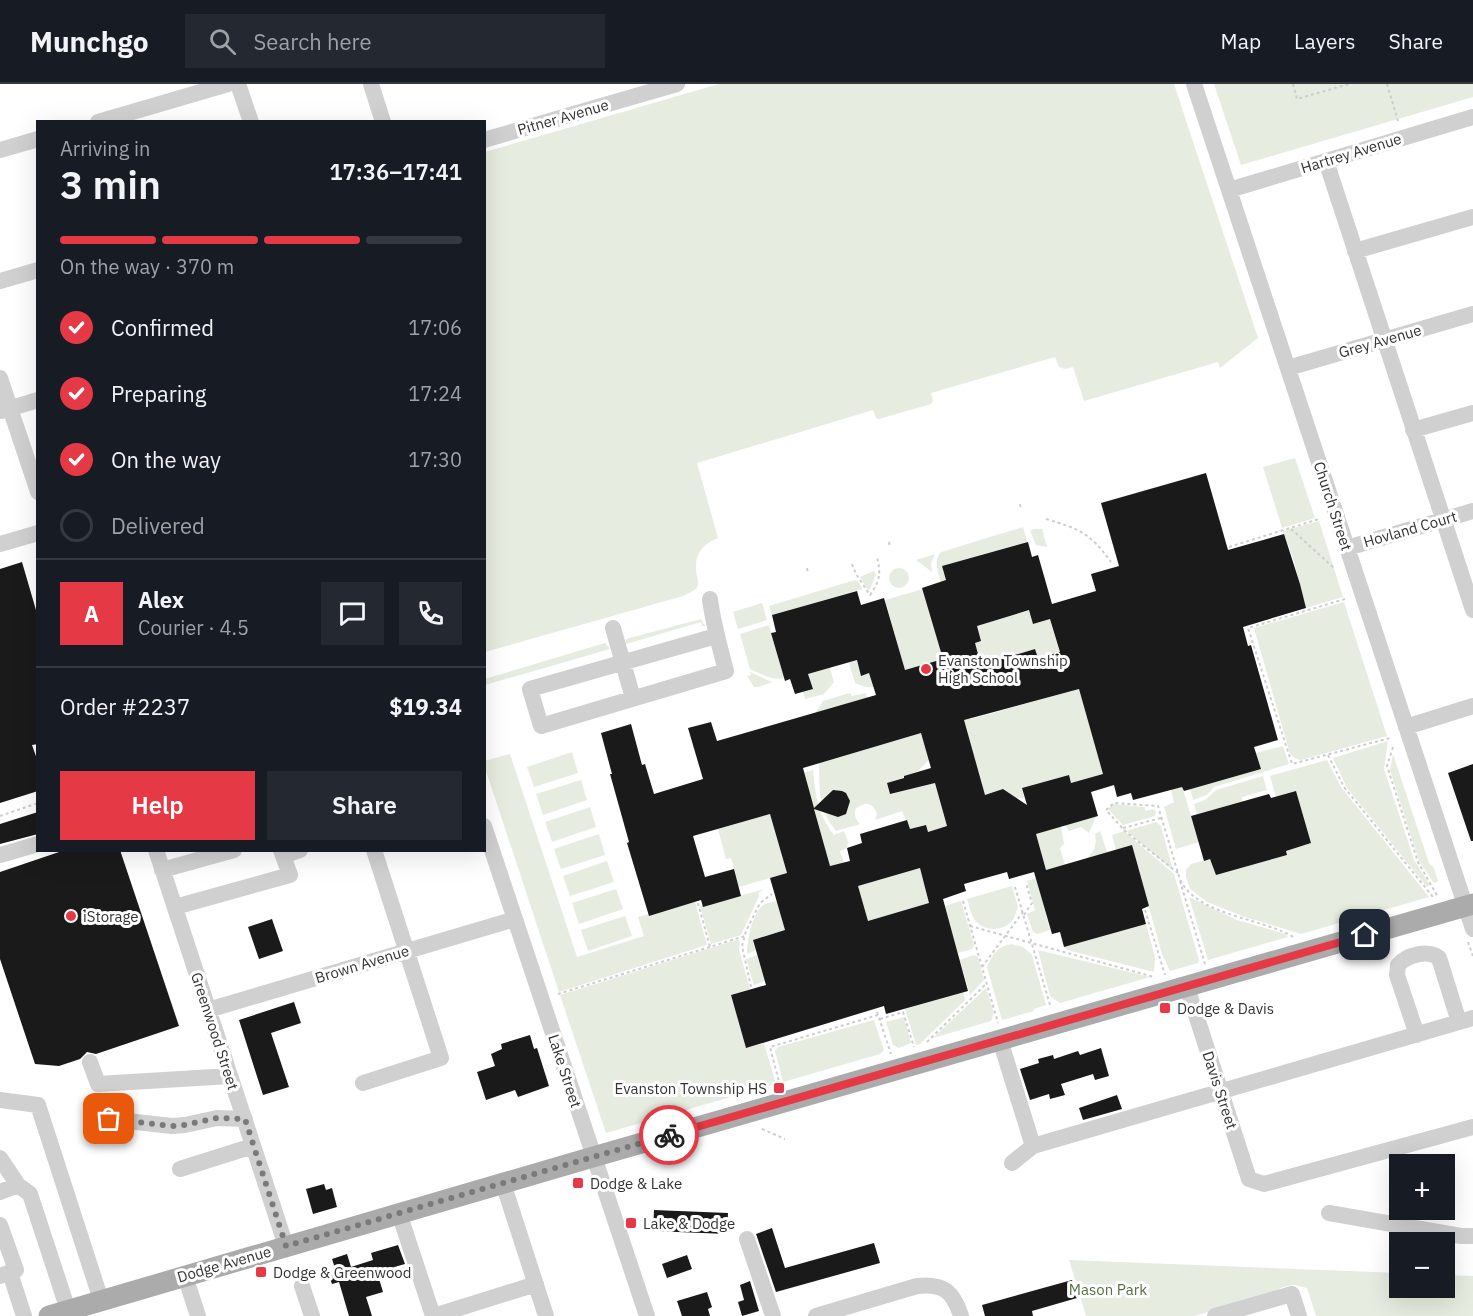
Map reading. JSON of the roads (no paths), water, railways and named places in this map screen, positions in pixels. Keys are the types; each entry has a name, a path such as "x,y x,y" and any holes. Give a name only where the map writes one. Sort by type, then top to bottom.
{"main road":[{"name":"Dodge Avenue","path":"54,1314 593,1157 999,1032 1186,987 1469,905"}],"street":[{"path":"105,120 228,84"},
{"path":"238,84 250,120"},
{"path":"371,84 382,120"},
{"name":"Pitner Avenue","path":"486,139 676,84"},
{"name":"Church Street","path":"1194,84 1406,727 1469,905 1473,928"},
{"name":"Hartrey Avenue","path":"1229,190 1473,117"},
{"path":"0,150 36,140"},
{"path":"1326,161 1473,609"},
{"path":"1355,251 1473,217"},
{"path":"0,281 36,271"},
{"name":"Grey Avenue","path":"1288,369 1473,314"},
{"path":"0,378 5,410 36,487"},
{"path":"5,410 36,401"},
{"path":"1413,430 1473,413"},
{"name":"Hovland Court","path":"1347,548 1473,511"},
{"path":"0,544 36,534"},
{"path":"710,600 716,636 726,670 540,726 530,690 716,636"},
{"path":"613,628 633,698"},
{"path":"1406,727 1473,706"},
{"name":"Lake Street","path":"486,832 647,1316"},
{"path":"0,855 36,845"},
{"name":"Greenwood Street","path":"157,852 286,1246"},
{"path":"162,870 227,852"},
{"path":"363,1083 441,1058 375,852"},
{"path":"174,907 290,876 282,853"},
{"name":"Brown Avenue","path":"208,1010 515,919"},
{"path":"1012,1162 1033,1146 1417,1035 1466,1020 1439,958 1431,954 1419,954 1401,961 1398,965 1397,975 1417,1035"},
{"name":"Davis Street","path":"1186,987 1249,1179 1264,1184 1473,1127"},
{"path":"999,1032 1033,1146"},
{"path":"90,1062 98,1084 230,1076"},
{"path":"0,1100 39,1105 102,1300"},
{"path":"109,1119 172,1126 217,1118 245,1119"},
{"path":"180,1169 253,1146"},
{"path":"0,1158 18,1185 30,1194 54,1314"},
{"path":"503,1183 546,1316"},
{"path":"0,1192 18,1185"},
{"path":"399,1213 433,1316 536,1284"},
{"path":"1329,1213 1461,1236 1473,1236"},
{"path":"0,1225 9,1273 24,1316"},
{"path":"747,1239 773,1316"},
{"path":"185,1276 198,1316"},
{"path":"302,1286 312,1316"},
{"path":"816,1316 917,1286 940,1286 950,1294 961,1316"},
{"path":"1215,1316 1292,1294 1299,1316"}],"place":[{"name":"Evanston Township High School","path":"926,669"},
{"name":"iStorage","path":"71,916"},
{"name":"Dodge & Davis","path":"1165,1008"},
{"name":"Evanston Township HS","path":"779,1088"},
{"name":"Dodge & Lake","path":"578,1183"},
{"name":"Lake & Dodge","path":"631,1223"},
{"name":"Dodge & Greenwood","path":"261,1272"}],"park label":[{"name":"Mason Park","path":"1108,1289"}]}
